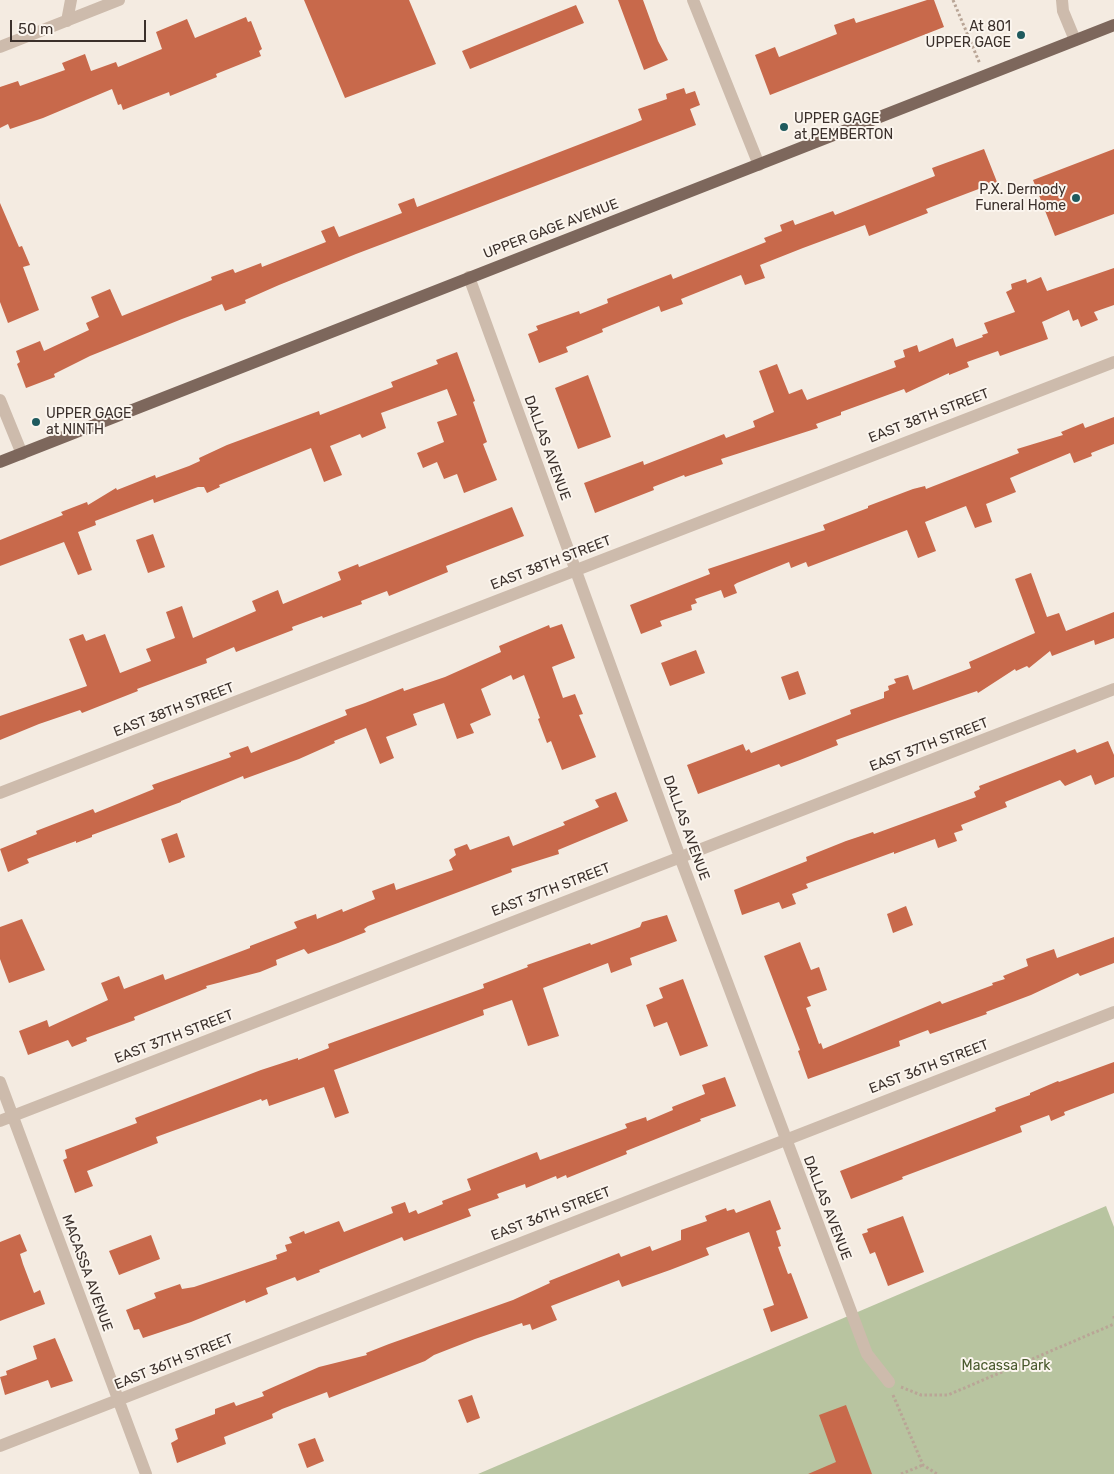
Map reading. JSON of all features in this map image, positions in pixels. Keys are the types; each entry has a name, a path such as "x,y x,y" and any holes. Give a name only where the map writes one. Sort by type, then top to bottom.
{"main road":[{"name":"UPPER GAGE AVENUE","path":"0,462 1114,25"}],"street":[{"path":"67,21 71,0"},
{"path":"0,48 119,0"},
{"path":"693,0 759,165"},
{"path":"1062,0 1063,11 1075,40"},
{"name":"DALLAS AVENUE","path":"469,278 680,857 866,1354 889,1382"},
{"name":"EAST 38TH STREET","path":"0,793 1114,362"},
{"path":"0,400 22,454"},
{"name":"EAST 37TH STREET","path":"0,1121 1114,689"},
{"name":"EAST 36TH STREET","path":"0,1446 784,1138 1114,1012"},
{"name":"MACASSA AVENUE","path":"0,1082 146,1474"}],"path":[{"path":"953,0 985,76"},
{"path":"889,1382 921,1396 948,1395 1114,1322 1114,1316"},
{"path":"889,1382 898,1411 923,1465 937,1474"},
{"path":"901,1474 923,1465"}],"green space":[{"name":"Macassa Park","path":"1106,1206 1114,1227 1114,1474 478,1474"}],"building":[{"path":"304,0 409,0 436,64 345,98"},
{"path":"618,0 643,0 658,41 668,60 644,70"},
{"path":"927,0 934,0 944,27 770,95 755,55 775,47 779,57 837,34 834,25 854,18 856,23"},
{"path":"576,5 584,23 470,69 462,51"},
{"path":"246,17 248,22 251,21 262,49 259,51 261,56 216,74 217,77 170,96 169,92 123,110 121,104 118,105 112,89 43,118 10,129 8,124 0,128 0,87 18,81 20,86 65,70 62,63 85,54 91,71 116,62 118,67 162,49 156,32 187,19 195,38"},
{"path":"684,88 686,94 695,91 700,105 690,109 696,125 356,254 279,285 245,300 246,303 225,311 222,304 182,319 90,356 54,374 55,377 26,388 17,364 20,362 16,351 40,341 44,351 89,330 86,323 99,317 91,297 110,289 122,316 212,280 211,277 233,269 235,273 261,263 262,267 326,242 321,231 334,226 339,237 402,213 398,204 414,198 417,207 635,123 642,120 638,109 667,99 666,94"},
{"path":"984,149 997,182 926,209 928,213 869,236 865,225 803,248 760,265 765,278 745,285 741,275 681,299 683,304 661,312 659,306 602,329 603,332 566,347 568,352 539,363 528,334 538,330 536,326 579,311 580,314 608,303 607,299 671,274 673,279 766,242 764,238 782,231 780,225 793,220 795,225 833,211 835,215 935,176 932,168"},
{"path":"1114,149 1114,214 1055,236 1033,180"},
{"path":"0,203 19,247 22,246 30,265 23,267 39,310 8,323 0,302"},
{"path":"1114,268 1114,305 1094,312 1098,320 1081,327 1078,319 1073,321 1069,310 1042,322 1048,339 1000,356 998,351 967,362 969,367 949,375 949,373 906,393 904,389 841,412 841,415 816,424 818,428 721,459 723,464 685,477 684,475 653,487 654,490 595,513 584,483 643,461 644,465 724,434 726,438 755,427 753,421 774,412 759,371 777,364 789,394 802,389 807,400 896,367 894,361 905,357 903,350 917,345 919,352 953,338 956,347 983,337 982,335 988,333 984,323 1015,312 1006,292 1012,289 1011,284 1026,279 1027,283 1041,277 1047,291"},
{"path":"457,352 475,401 473,402 487,442 483,444 497,480 464,493 457,474 444,479 437,462 423,468 417,453 444,442 437,422 457,415 447,389 381,413 386,428 362,438 360,434 330,446 342,475 324,482 311,448 219,485 220,487 207,493 204,487 198,487 154,503 153,499 95,521 96,525 78,532 92,570 78,575 64,542 0,566 0,540 63,515 61,512 87,502 88,505 116,488 117,490 155,475 156,478 189,466 200,461 199,458 227,445 319,411 320,415 393,387 391,382 438,364 436,360"},
{"path":"588,375 611,437 578,449 555,388"},
{"path":"1114,417 1114,444 1091,453 1092,456 1074,463 1070,453 1010,478 1016,492 986,504 992,522 975,528 966,506 925,522 936,551 918,558 907,530 808,567 806,562 791,568 789,562 737,583 734,585 737,593 724,598 721,590 695,599 697,603 691,605 692,610 660,621 662,626 641,634 630,605 710,574 708,569 825,530 823,525 868,508 868,506 913,489 925,486 926,489 1019,453 1017,449 1063,435 1061,432 1083,423 1085,428"},
{"path":"512,507 524,536 446,566 448,572 389,596 387,591 361,601 362,604 292,627 293,630 236,652 234,647 206,659 207,663 137,689 138,691 82,713 80,710 39,724 0,740 0,716 87,686 69,639 83,634 86,641 105,634 120,673 151,661 146,649 175,638 166,612 182,606 193,638 256,611 252,601 278,590 283,604 341,580 338,572 358,564 359,567"},
{"path":"153,534 165,567 148,573 136,540"},
{"path":"1031,573 1047,617 1059,613 1066,631 1114,612 1114,638 1095,645 1094,640 1052,656 1050,651 1029,668 1027,666 1016,671 1015,669 978,693 977,691 836,740 838,745 800,760 781,767 779,764 698,794 687,765 743,744 746,751 749,749 751,753 851,714 850,710 884,698 884,692 889,690 888,686 896,683 894,679 908,675 913,690 971,668 969,662 1035,633 1015,579"},
{"path":"562,624 575,658 552,667 563,698 575,694 583,714 579,715 596,757 562,770 551,741 547,743 524,675 513,680 511,675 481,689 491,715 470,724 474,733 457,739 444,703 413,714 417,725 386,737 394,758 380,764 366,728 334,741 335,743 299,759 244,779 243,776 181,802 92,835 92,837 27,859 29,863 8,872 0,849 37,834 36,831 93,809 95,813 154,789 152,785 231,757 229,753 248,746 251,753 347,715 345,710 403,688 404,691 445,677 501,652 499,646 549,625 550,628"},
{"path":"696,650 705,673 670,686 661,663"},
{"path":"798,671 806,694 789,700 781,677"},
{"path":"1108,741 1114,755 1114,777 1095,785 1091,775 1065,786 1060,780 1005,802 1007,807 961,825 963,830 954,833 957,841 938,848 935,839 894,854 894,852 806,884 808,888 792,894 796,904 782,909 779,902 742,915 734,890 807,861 806,857 846,841 873,832 874,834 976,797 974,792 980,789 979,786 1075,749 1077,753"},
{"path":"616,792 628,821 558,850 559,854 511,869 512,872 368,926 364,929 366,932 338,943 308,954 304,949 276,960 277,965 260,972 206,986 207,988 134,1017 135,1020 86,1038 87,1041 72,1047 68,1040 28,1055 19,1031 47,1020 49,1027 108,1000 101,983 119,976 124,989 163,974 165,980 297,928 294,922 316,914 317,919 342,909 343,912 375,899 372,891 394,883 396,890 453,870 449,860 456,855 454,849 467,844 470,850 509,836 513,846 565,825 563,822 599,807 595,800"},
{"path":"177,833 185,857 169,863 161,839"},
{"path":"906,906 913,925 893,933 887,914"},
{"path":"667,915 677,941 630,958 632,965 611,973 608,963 543,988 559,1036 528,1046 512,1000 483,1010 484,1015 334,1070 349,1113 335,1118 324,1087 269,1106 267,1099 262,1101 261,1099 156,1137 158,1143 87,1171 93,1186 75,1193 63,1160 67,1158 65,1150 137,1123 135,1118 261,1070 298,1058 298,1060 329,1048 328,1044 484,988 483,984 528,967 527,965 590,943 591,945 640,927 642,922"},
{"path":"22,919 45,970 9,983 0,959 0,927"},
{"path":"1114,937 1114,963 1080,976 1078,973 1031,995 986,1012 987,1014 930,1034 928,1030 899,1041 900,1046 808,1079 798,1051 800,1050 764,956 800,942 811,970 819,967 827,990 807,997 811,1006 806,1008 819,1044 821,1043 823,1049 940,1001 942,1004 993,985 992,983 1005,979 1003,976 1028,966 1026,959 1054,949 1057,958"},
{"path":"683,979 708,1046 680,1056 667,1022 654,1027 646,1005 663,998 659,988"},
{"path":"1114,1062 1114,1093 1064,1112 1065,1115 1051,1121 1049,1115 1020,1126 1022,1132 902,1177 903,1179 851,1199 840,1171 996,1111 995,1108 1030,1095 1030,1093 1058,1081"},
{"path":"725,1077 736,1106 700,1119 701,1121 626,1151 627,1154 567,1178 566,1175 557,1179 556,1176 526,1188 525,1184 497,1194 499,1198 468,1209 471,1216 404,1241 402,1237 319,1270 320,1272 297,1281 295,1277 266,1288 268,1294 246,1303 245,1300 191,1322 143,1338 139,1329 134,1330 126,1310 156,1298 154,1293 180,1284 182,1289 194,1287 277,1259 276,1255 287,1251 285,1245 292,1243 289,1237 304,1231 305,1234 339,1221 344,1232 393,1213 391,1207 405,1202 409,1213 416,1210 418,1214 443,1204 442,1201 471,1190 467,1179 537,1152 540,1160 627,1128 625,1124 646,1117 647,1121 673,1110 672,1107 705,1094 702,1085"},
{"path":"770,1200 781,1229 776,1231 781,1246 778,1247 788,1274 791,1273 808,1318 771,1332 763,1309 774,1305 749,1232 706,1248 709,1255 670,1270 622,1287 619,1280 551,1306 557,1320 532,1330 530,1324 523,1326 522,1323 475,1339 434,1355 425,1361 329,1398 327,1392 282,1409 272,1414 273,1418 224,1437 226,1444 177,1463 171,1443 178,1439 175,1429 215,1414 215,1409 234,1402 236,1406 264,1396 262,1392 319,1367 367,1355 366,1353 389,1344 513,1300 550,1283 549,1281 619,1253 621,1257 650,1246 652,1251 681,1240 681,1230 707,1221 705,1216 726,1208 727,1211 734,1209 736,1213"},
{"path":"903,1216 924,1272 888,1286 875,1252 870,1254 862,1234 868,1232 867,1229"},
{"path":"20,1234 27,1251 20,1254 23,1264 34,1293 40,1290 45,1304 0,1321 0,1242"},
{"path":"151,1235 160,1259 119,1275 109,1251"},
{"path":"55,1338 73,1381 51,1388 48,1380 5,1395 0,1377 7,1375 6,1371 37,1359 33,1346"},
{"path":"472,1395 480,1418 467,1423 458,1400"},
{"path":"846,1405 872,1474 808,1474 836,1462 819,1415"},
{"path":"315,1438 324,1461 307,1468 298,1444"}],"place":[{"name":"At 801 UPPER GAGE","path":"1021,35"},
{"name":"UPPER GAGE at PEMBERTON","path":"784,127"},
{"name":"P.X. Dermody Funeral Home","path":"1076,198"},
{"name":"UPPER GAGE at NINTH","path":"36,422"}]}
